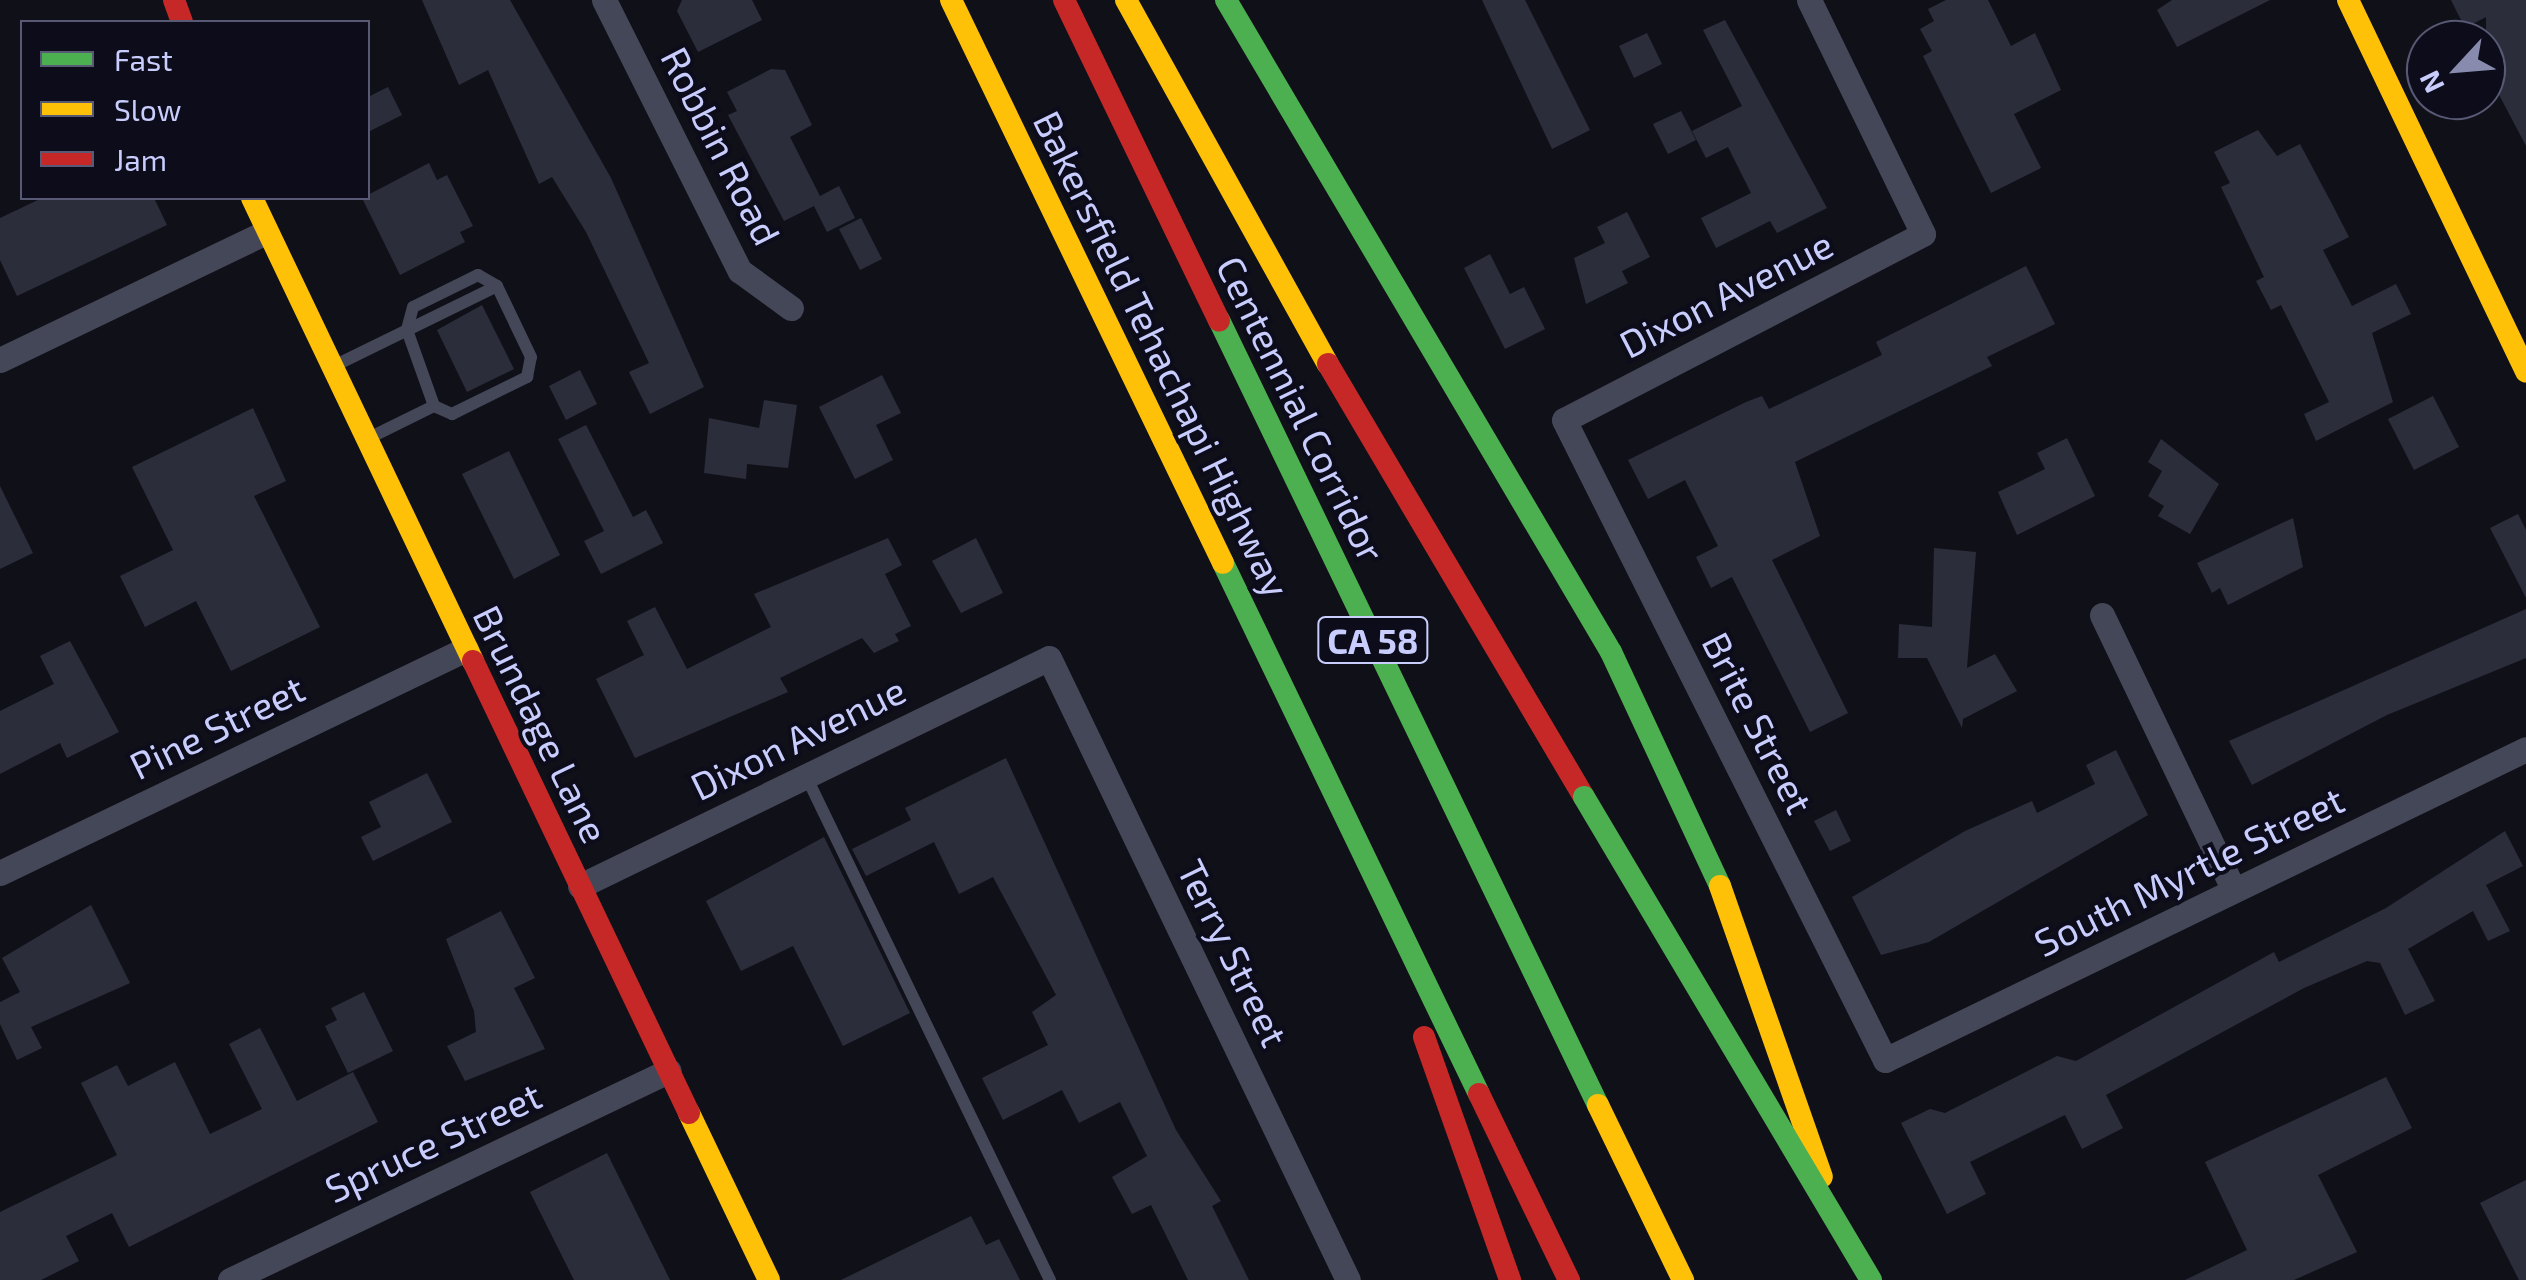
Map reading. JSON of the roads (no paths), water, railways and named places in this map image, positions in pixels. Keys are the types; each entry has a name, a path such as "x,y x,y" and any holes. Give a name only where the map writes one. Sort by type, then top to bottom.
{"main road":[{"name":"Bakersfield Tehachapi Highway","path":"952,0 1341,798 1569,1280"},
{"name":"Centennial Corridor","path":"1064,0 1683,1280"},
{"path":"1126,0 1341,388 1871,1280"},
{"path":"1226,0 1611,652 1724,893 1856,1280"},
{"path":"2348,0 2526,372"},
{"name":"Brundage Lane","path":"253,200 769,1280"},
{"path":"1341,798 1510,1280"}],"street":[{"name":"Robbin Road","path":"604,0 740,271 791,308"},
{"name":"Dixon Avenue","path":"1564,420 1923,234 1809,0"},
{"path":"0,360 266,232"},
{"name":"Brite Street","path":"1564,420 1885,1060"},
{"path":"2102,616 2234,890"},
{"name":"Pine Street","path":"0,873 466,649"},
{"name":"Dixon Avenue","path":"580,886 1049,658"},
{"name":"Terry Street","path":"1049,658 1348,1280"},
{"name":"South Myrtle Street","path":"1885,1060 2526,749"},
{"name":"Spruce Street","path":"230,1280 669,1071"}],"lane":[{"path":"331,367 407,330 498,286 531,357 527,377 452,414 434,406 407,330"},
{"path":"366,439 434,406"},
{"path":"806,776 1050,1280"}]}
